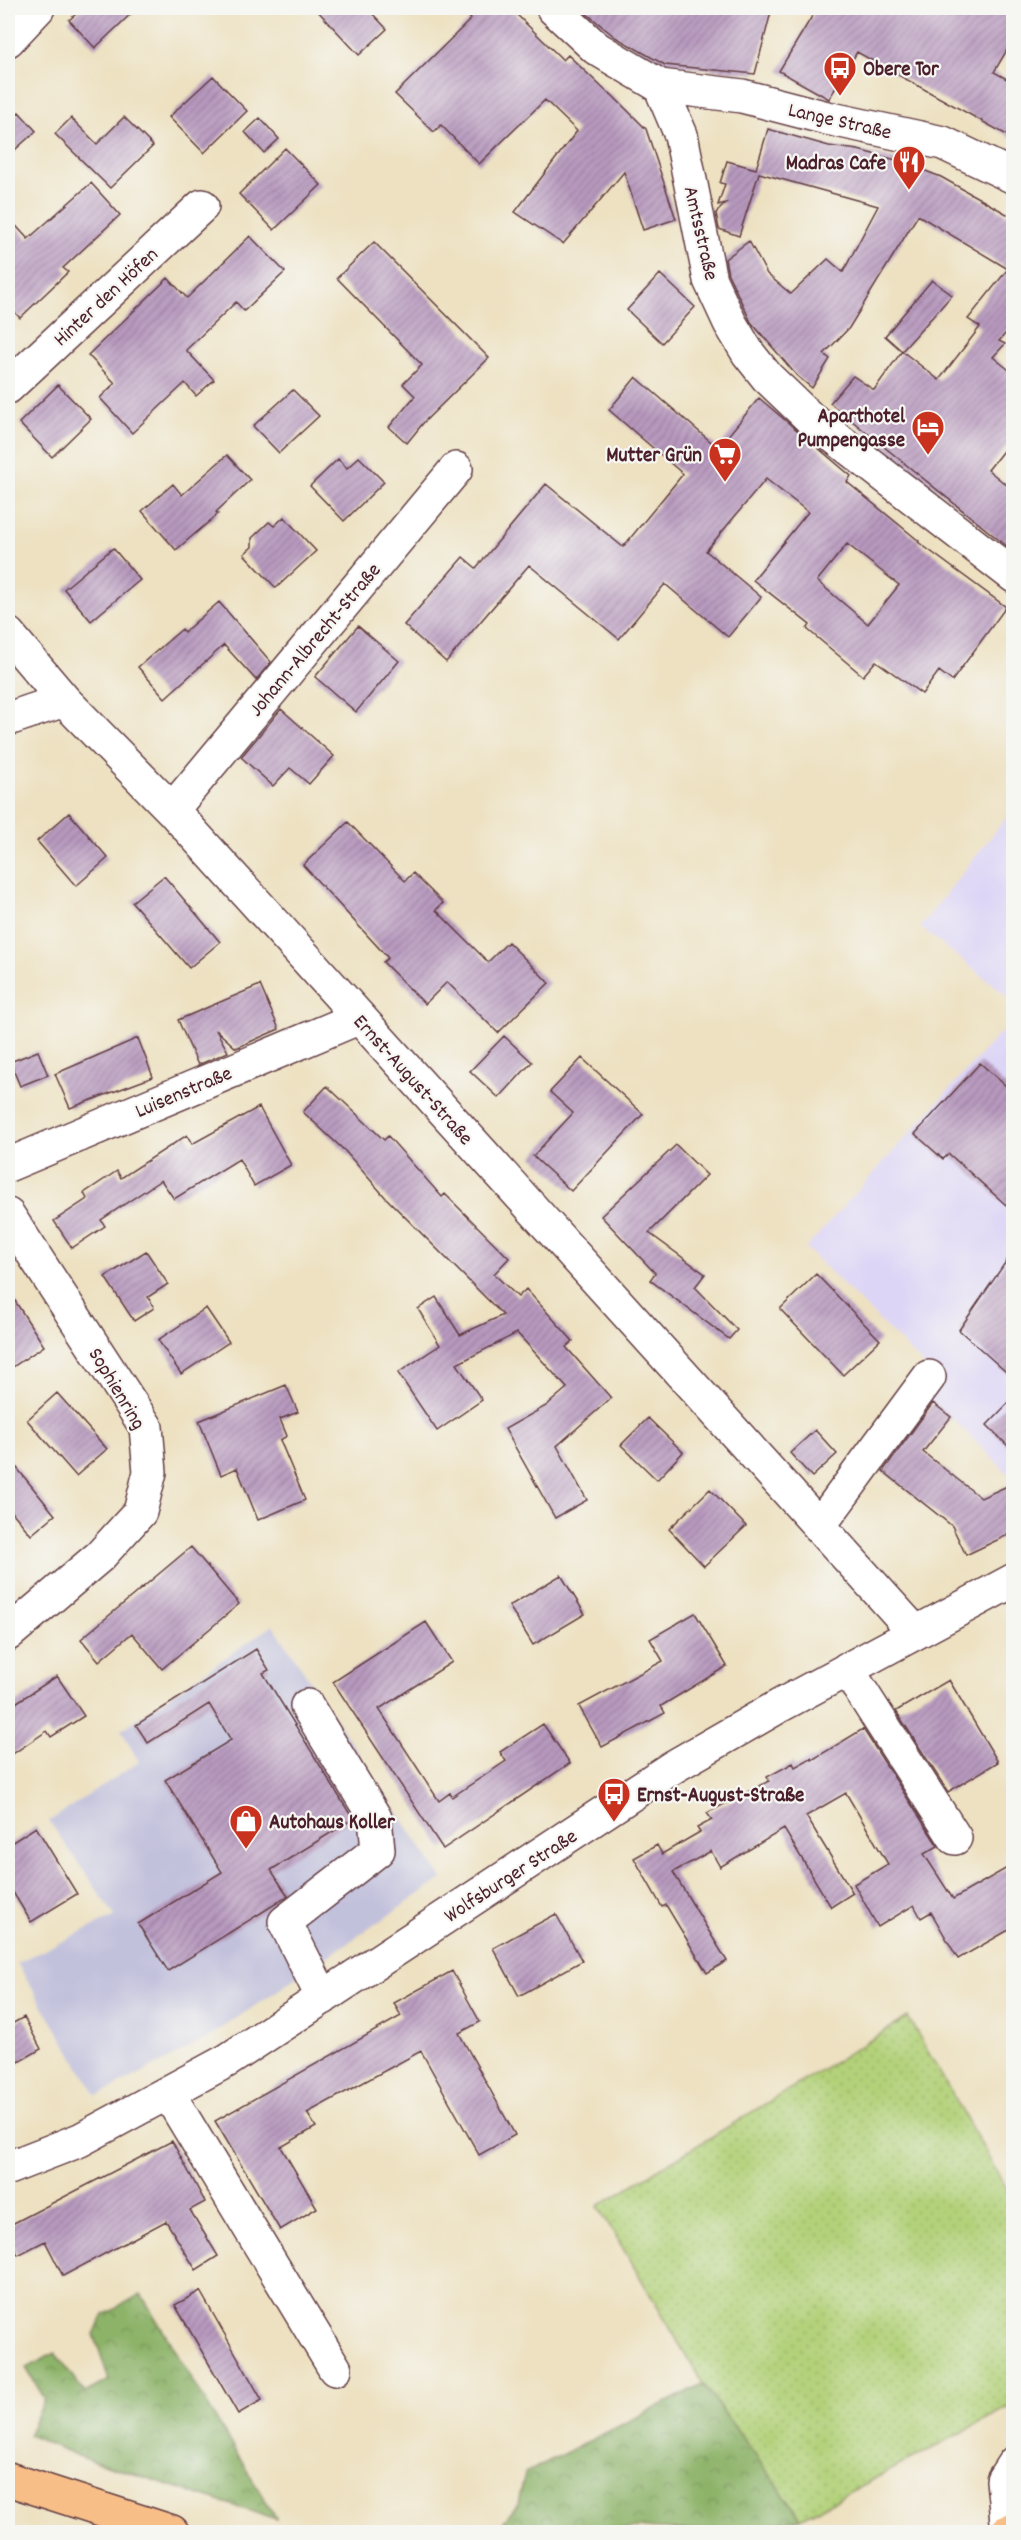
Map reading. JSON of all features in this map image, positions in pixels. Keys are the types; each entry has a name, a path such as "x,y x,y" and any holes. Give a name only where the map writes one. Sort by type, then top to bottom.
{"main road":[{"path":"8,2479 172,2532"},
{"path":"1007,2532 1014,2530"}],"street":[{"path":"8,40 38,8"},
{"path":"553,8 596,48 660,86"},
{"name":"Lange Straße","path":"660,86 742,96 827,118 943,143 1014,177"},
{"name":"Amtsstraße","path":"660,86 681,135 710,280 730,323 748,353 767,377 810,418 1014,576"},
{"name":"Hinter den Höfen","path":"8,387 202,206"},
{"name":"Johann-Albrecht-Straße","path":"172,810 456,469"},
{"name":"Ernst-August-Straße","path":"8,634 64,700 172,810 915,1632"},
{"path":"8,719 64,700"},
{"name":"Luisenstraße","path":"8,1165 358,1018"},
{"name":"Sophienring","path":"8,1215 18,1258 146,1427 150,1472 140,1512 100,1557 8,1634"},
{"path":"819,1526 929,1377"},
{"name":"Wolfsburger Straße","path":"8,2168 80,2140 228,2060 673,1767 847,1669 1014,1580"},
{"path":"847,1669 955,1838"},
{"path":"308,1706 375,1818 378,1850 285,1922 323,1998"},
{"path":"168,2092 335,2369"},
{"path":"1007,2532 1003,2480 1014,2463"}],"shaded area":[{"path":"1013,809 1013,1000 920,927"},
{"path":"1001,1032 1013,1043 1013,1479 951,1417 927,1398 940,1381 806,1248"},
{"name":"Autohaus Koller","path":"273,1625 442,1879 203,2041 97,2096 17,1963 115,1916 49,1821 139,1762 121,1730"}],"green space":[{"path":"908,2017 1013,2200 1013,2405 801,2518 703,2384 598,2206"},
{"path":"141,2294 276,2519 81,2457 28,2435 45,2399 26,2368 55,2353 85,2393 109,2380 94,2334 104,2315"},
{"path":"703,2384 801,2518 750,2530 693,2531 644,2528 564,2532 498,2532 497,2530 518,2504 525,2473"}],"building":[{"path":"83,8 137,8 95,48 69,20"},
{"path":"315,8 367,8 387,29 359,55"},
{"path":"460,8 510,8 563,60 568,55 610,93 646,129 676,219 643,230 624,172 563,244 515,212 577,131 545,100 479,164 441,125 434,132 395,94 471,19"},
{"path":"580,8 772,8 755,74 665,65 615,37"},
{"path":"817,8 1014,8 1014,38 994,72 1014,83 1014,139 857,52 829,99 779,71"},
{"path":"213,76 247,111 204,153 169,117"},
{"path":"19,112 36,131 8,156 8,122"},
{"path":"124,117 153,146 110,188 55,134 71,118 97,144"},
{"path":"260,118 279,139 264,153 245,132"},
{"path":"768,129 829,146 858,150 900,161 941,177 1014,218 1014,324 999,341 1005,344 993,357 1014,374 1014,437 988,470 1014,491 1014,552 830,403 853,376 874,390 902,351 939,380 980,327 968,319 1008,269 918,215 849,328 824,354 830,359 812,388 797,376 751,322 728,274 725,259 749,241 767,274 791,294 828,259 843,272 878,206 759,173 739,236 719,229 716,213 726,203 718,205 725,184 720,183 727,161 756,169"},
{"path":"285,148 321,185 274,230 239,194"},
{"path":"91,183 120,215 63,268 68,272 20,318 8,305 8,217 28,239"},
{"path":"250,236 285,272 244,311 236,302 186,350 214,380 196,396 185,383 132,433 100,398 115,383 88,355 168,278 187,298"},
{"path":"374,242 489,358 424,422 407,443 389,427 415,396 403,384 422,365 337,278"},
{"path":"660,274 695,307 662,343 627,310"},
{"path":"932,280 952,295 902,351 885,336"},
{"path":"636,377 718,448 759,398 851,476 847,482 918,542 1006,607 952,681 939,671 922,694 876,661 863,676 807,629 810,625 753,580 808,512 766,479 706,551 761,597 728,637 665,584 619,639 529,565 446,662 404,625 463,557 476,568 546,484 623,547 683,474 609,410","holes":["847,544 899,585 868,624 817,581"]},
{"path":"58,385 91,419 52,457 19,423"},
{"path":"293,390 319,416 279,453 253,426"},
{"path":"227,455 250,480 216,512 218,514 176,550 142,511 173,484 182,495"},
{"path":"359,457 384,482 344,521 310,486 338,459 347,468"},
{"path":"284,517 316,551 276,588 244,554 252,547 252,538 269,522 274,526"},
{"path":"113,548 140,580 91,621 64,589"},
{"path":"219,602 271,662 256,680 224,645 165,698 138,667 182,629 184,632"},
{"path":"358,626 399,661 356,712 315,677"},
{"path":"281,709 334,756 309,784 290,768 273,786 241,757"},
{"path":"69,813 108,858 76,886 37,841"},
{"path":"348,822 405,881 413,873 443,903 436,910 488,962 508,942 549,983 498,1033 447,982 425,1004 383,962 388,958 303,865"},
{"path":"164,876 220,942 189,968 132,902"},
{"path":"260,985 279,1029 236,1048 216,1030 228,1052 198,1065 178,1020"},
{"path":"504,1036 532,1062 499,1098 470,1071"},
{"path":"138,1038 153,1077 70,1108 55,1074"},
{"path":"38,1051 48,1075 20,1086 10,1062"},
{"path":"582,1058 643,1114 571,1191 533,1156 573,1113 550,1092"},
{"path":"980,1063 1014,1093 1014,1212 949,1154 943,1159 915,1134"},
{"path":"327,1086 384,1140 388,1136 442,1197 445,1194 509,1258 494,1274 518,1297 526,1289 573,1341 566,1347 611,1398 557,1446 587,1500 555,1518 505,1429 546,1406 567,1388 517,1333 457,1364 482,1400 437,1431 398,1373 440,1345 418,1309 436,1297 460,1335 503,1315 386,1198 345,1151 303,1112"},
{"path":"259,1107 291,1165 254,1186 239,1159 174,1199 161,1180 101,1220 105,1226 72,1248 54,1221 87,1199 84,1193 117,1171 121,1178 187,1135 192,1144"},
{"path":"676,1145 707,1175 649,1233 705,1274 695,1287 737,1330 729,1339 650,1280 655,1273 601,1216"},
{"path":"1014,1250 1014,1379 959,1330"},
{"path":"146,1251 168,1284 148,1297 154,1308 134,1321 105,1277"},
{"path":"816,1274 880,1340 843,1375 780,1309"},
{"path":"8,1290 44,1346 8,1370"},
{"path":"206,1308 229,1342 181,1374 158,1340"},
{"path":"286,1385 298,1412 280,1419 287,1436 280,1440 305,1500 258,1520 237,1468 221,1475 199,1421"},
{"path":"57,1393 107,1449 76,1476 27,1420"},
{"path":"1014,1397 1014,1452 987,1425"},
{"path":"933,1403 951,1417 923,1452 981,1498 1014,1483 1014,1532 966,1555 952,1526 883,1471"},
{"path":"648,1418 683,1452 657,1480 621,1445"},
{"path":"815,1430 837,1454 812,1477 790,1453"},
{"path":"8,1457 55,1515 31,1535 8,1507"},
{"path":"710,1489 746,1526 704,1566 669,1529"},
{"path":"191,1547 239,1604 162,1669 132,1633 99,1661 81,1639"},
{"path":"561,1575 585,1614 533,1645 509,1606"},
{"path":"695,1613 727,1666 661,1706 665,1713 602,1747 579,1706 663,1661 650,1639"},
{"path":"426,1622 452,1662 379,1709 439,1801 450,1793 452,1797 506,1761 500,1752 543,1724 570,1763 443,1849 333,1682"},
{"path":"256,1649 269,1670 263,1673 353,1819 271,1870 288,1896 168,1971 138,1924 222,1872 165,1780 231,1740 209,1704 148,1743 136,1725"},
{"path":"57,1676 84,1716 51,1737 47,1731 8,1757 8,1708"},
{"path":"949,1680 998,1762 948,1792 896,1711"},
{"path":"863,1729 938,1846 924,1854 953,1899 1014,1864 1014,1927 958,1959 931,1912 921,1918 914,1905 878,1927 854,1884 888,1864 846,1793 806,1816 853,1893 831,1907 784,1829 720,1867 711,1851 673,1872 727,1961 707,1973 666,1905 662,1907 634,1858 657,1845 662,1854 700,1832 697,1828 712,1820 707,1813 769,1781 767,1777 793,1763 795,1767 811,1758 812,1760"},
{"path":"36,1827 77,1894 31,1922 8,1884 8,1845"},
{"path":"556,1914 582,1961 519,1996 493,1948"},
{"path":"452,1971 480,2022 459,2033 515,2135 479,2155 421,2051 307,2113 316,2127 281,2147 317,2208 280,2230 215,2121 401,2016 394,2003"},
{"path":"24,2017 41,2049 17,2063 8,2046 8,2026"},
{"path":"172,2141 205,2202 190,2210 218,2256 196,2270 166,2221 63,2276 45,2241 18,2255 8,2234 8,2226"},
{"path":"200,2291 262,2400 238,2414 175,2305"}],"place":[{"name":"Obere Tor","path":"840,97"},
{"name":"Madras Cafe","path":"909,191"},
{"name":"Aparthotel Pumpengasse","path":"928,456"},
{"name":"Mutter Grün","path":"725,483"},
{"name":"Ernst-August-Straße","path":"614,1823"},
{"name":"Autohaus Koller","path":"246,1850"}]}
